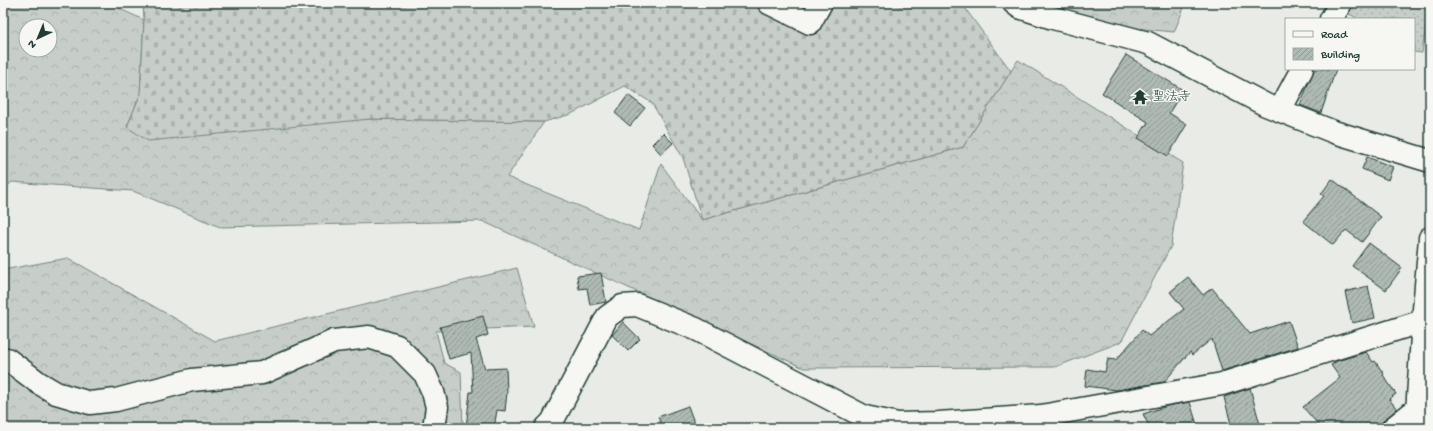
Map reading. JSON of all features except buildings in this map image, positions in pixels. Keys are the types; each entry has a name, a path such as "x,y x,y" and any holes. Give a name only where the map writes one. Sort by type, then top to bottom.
{"street":[{"path":"769,3 810,22 820,3"},
{"path":"1014,3 1019,7 1053,18 1148,43 1266,105 1334,132 1430,160"},
{"path":"1332,18 1341,3"},
{"path":"1280,110 1301,70"},
{"path":"1393,428 1421,413 1422,321 1430,238"},
{"path":"546,428 552,422 608,317 622,306 637,305 696,329 865,417 898,424 1040,422 1222,384 1422,321"},
{"path":"3,359 7,359 39,383 56,393 90,402 116,400 192,380 262,373 334,342 369,337 397,346 425,374 433,392 436,406 434,428"}],"green space":[{"path":"3,3 118,3 120,9 144,20 140,95 127,127 370,119 544,122 507,177 639,230 661,164 702,220 963,147 1018,60 1183,163 1171,246 1121,342 1055,367 804,368 482,221 220,227 133,191 12,182 3,189"},
{"path":"143,3 963,3 967,11 1011,71 963,147 702,220 683,158 652,103 625,86 571,114 544,122 370,119 148,141 127,127 140,95 144,20"},
{"path":"1027,3 1186,3 1174,32 1084,23"},
{"path":"1350,3 1429,3 1422,53 1415,52 1415,18 1357,18 1345,12"},
{"path":"68,258 215,341 517,268 534,327 436,331 444,363 461,372 463,428 318,428 313,426 310,428 3,428 3,270"}],"place":[{"name":"聖法寺","path":"1140,97"}]}
